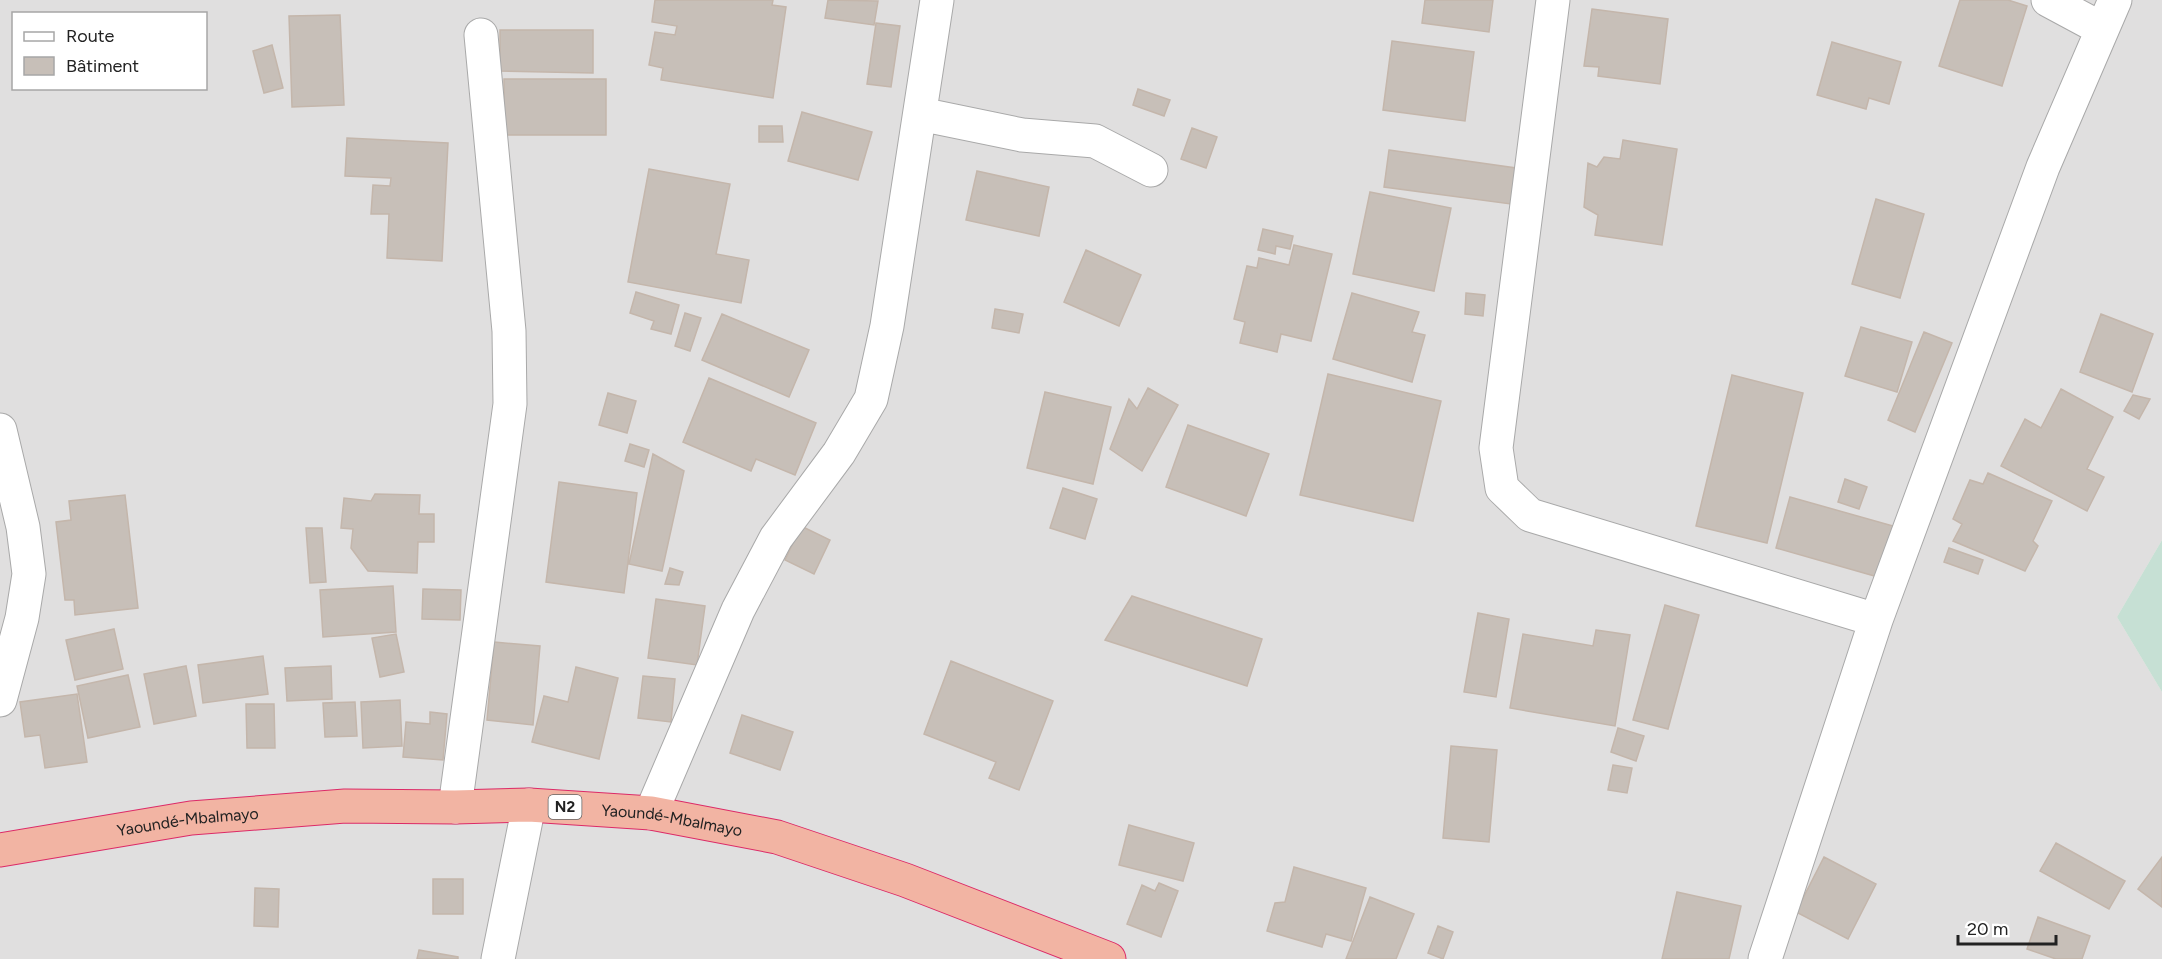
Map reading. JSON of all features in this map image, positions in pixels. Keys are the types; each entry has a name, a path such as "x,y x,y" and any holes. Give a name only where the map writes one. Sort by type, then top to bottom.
{"highway":[{"name":"Yaoundé-Mbalmayo","path":"0,850 191,818 345,806 529,805 651,813 777,837 905,880 1109,959"}],"street":[{"path":"651,813 738,610 776,538 839,453 872,399 888,326 937,0"},
{"path":"1553,0 1496,448 1502,488 1530,515 1876,620"},
{"path":"2048,0 2102,29"},
{"path":"1765,959 1876,620 2043,167 2115,0"},
{"path":"455,807 510,404 509,331 481,35"},
{"path":"920,114 1022,135 1095,141 1151,170"},
{"path":"0,430 23,527 29,574 22,618 0,700"},
{"path":"498,959 529,805"}],"shaded area":[{"path":"0,0 2162,0 2162,540 2117,617 2162,692 2162,959 0,959"}],"green space":[{"path":"2162,540 2162,692 2117,617"}],"building":[{"path":"655,0 773,0 772,5 786,7 773,98 661,80 663,68 649,65 655,32 675,35 677,26 652,22"},
{"path":"828,0 878,1 874,25 825,18"},
{"path":"1425,0 1493,0 1489,32 1422,23"},
{"path":"1960,0 2008,0 2027,6 2002,86 1939,66"},
{"path":"1592,9 1668,19 1660,84 1598,76 1599,67 1584,66"},
{"path":"340,15 344,105 292,107 289,16"},
{"path":"876,23 900,26 891,87 867,84"},
{"path":"500,30 593,30 593,73 500,71"},
{"path":"1392,41 1474,52 1465,121 1383,110"},
{"path":"1832,42 1901,62 1889,104 1869,98 1866,109 1817,95"},
{"path":"272,45 283,88 264,93 253,51"},
{"path":"504,79 606,79 606,135 504,135"},
{"path":"1138,89 1170,100 1164,116 1133,105"},
{"path":"802,112 872,132 858,180 788,161"},
{"path":"759,126 782,126 783,142 759,142"},
{"path":"1192,128 1217,137 1206,168 1181,159"},
{"path":"347,138 448,143 442,261 387,258 389,214 371,214 373,185 390,186 391,178 345,176"},
{"path":"1623,140 1677,149 1662,245 1595,235 1598,215 1584,207 1588,163 1597,167 1604,157 1620,159"},
{"path":"1389,150 1516,168 1511,204 1384,187"},
{"path":"649,169 730,184 716,254 749,260 741,303 628,282"},
{"path":"977,171 1049,187 1039,236 966,220"},
{"path":"1370,192 1451,208 1434,291 1353,274"},
{"path":"1876,199 1924,214 1900,298 1852,284"},
{"path":"1263,229 1293,236 1290,249 1276,246 1275,254 1258,250"},
{"path":"1294,245 1332,254 1311,341 1281,334 1277,352 1240,343 1245,322 1234,319 1247,266 1257,268 1259,258 1289,265"},
{"path":"1086,250 1141,275 1119,326 1064,302"},
{"path":"636,292 679,305 671,334 651,329 654,321 630,313"},
{"path":"1352,293 1419,312 1412,332 1425,335 1412,382 1333,359"},
{"path":"1466,293 1485,295 1483,316 1465,314"},
{"path":"995,309 1023,314 1019,333 992,328"},
{"path":"685,313 701,318 690,351 675,346"},
{"path":"722,314 809,350 789,397 702,360"},
{"path":"2101,314 2153,334 2132,392 2080,372"},
{"path":"1861,327 1912,342 1897,392 1845,376"},
{"path":"1924,332 1952,343 1915,432 1888,420"},
{"path":"1328,374 1441,401 1413,521 1300,495"},
{"path":"1732,375 1803,393 1767,543 1696,526"},
{"path":"709,378 816,423 795,475 756,459 751,471 683,442"},
{"path":"1148,388 1178,405 1142,471 1110,449 1129,399 1137,409"},
{"path":"2061,389 2113,417 2087,469 2104,477 2087,511 2001,466 2025,419 2041,428"},
{"path":"1045,392 1111,407 1093,484 1027,468"},
{"path":"608,393 636,401 627,433 599,425"},
{"path":"2133,395 2150,399 2139,419 2124,411"},
{"path":"1188,425 1269,454 1246,516 1166,487"},
{"path":"630,444 649,450 644,467 625,461"},
{"path":"653,454 684,471 662,571 629,564"},
{"path":"1988,473 2052,501 2033,541 2038,546 2025,571 1953,541 1962,524 1953,519 1970,480 1983,484"},
{"path":"1845,479 1867,487 1859,509 1838,502"},
{"path":"559,482 637,493 624,593 546,582"},
{"path":"1063,488 1097,499 1085,539 1050,528"},
{"path":"375,494 420,495 419,514 434,514 434,542 418,542 417,573 368,571 351,548 353,529 341,528 344,498 371,501"},
{"path":"125,495 138,608 75,615 74,600 65,600 56,522 71,520 69,501"},
{"path":"1790,497 1893,526 1878,577 1776,548"},
{"path":"801,526 830,540 814,574 785,560"},
{"path":"306,528 322,528 326,582 310,583"},
{"path":"1949,548 1983,560 1978,574 1944,562"},
{"path":"670,568 683,572 679,585 665,584"},
{"path":"393,586 396,632 323,637 320,590"},
{"path":"423,589 461,590 460,620 422,619"},
{"path":"1132,596 1262,639 1247,686 1105,640"},
{"path":"656,599 705,606 697,665 648,658"},
{"path":"1665,605 1699,615 1668,729 1633,720"},
{"path":"1478,613 1509,619 1496,697 1464,692"},
{"path":"114,629 123,669 75,680 66,640"},
{"path":"1596,630 1630,635 1615,726 1510,708 1523,634 1593,646"},
{"path":"396,634 404,672 380,677 372,638"},
{"path":"494,642 540,646 533,725 487,720"},
{"path":"263,656 268,694 203,703 198,665"},
{"path":"951,661 1053,701 1019,790 989,778 996,762 924,734"},
{"path":"186,666 196,716 154,724 144,674"},
{"path":"331,666 332,699 287,701 285,668"},
{"path":"576,667 618,678 599,759 532,742 544,696 568,702"},
{"path":"128,675 140,727 88,738 77,686"},
{"path":"643,676 675,679 671,722 638,718"},
{"path":"77,694 87,762 45,768 40,735 25,737 20,702"},
{"path":"400,700 402,746 363,748 361,702"},
{"path":"355,702 357,736 325,737 323,703"},
{"path":"246,704 274,704 275,748 247,748"},
{"path":"430,712 447,714 443,760 403,757 406,722 430,724"},
{"path":"742,715 793,732 780,770 730,753"},
{"path":"1618,728 1644,736 1636,761 1611,752"},
{"path":"1451,746 1497,750 1489,842 1443,838"},
{"path":"1613,765 1632,768 1627,793 1608,790"},
{"path":"1129,825 1194,843 1183,881 1119,865"},
{"path":"2056,843 2125,881 2109,909 2040,871"},
{"path":"1824,857 1876,884 1848,939 1796,912"},
{"path":"2162,857 2162,907 2138,889"},
{"path":"1294,867 1366,888 1351,941 1326,934 1322,947 1267,931 1275,903 1285,902"},
{"path":"433,879 463,879 463,914 433,914"},
{"path":"1159,883 1178,891 1161,937 1127,924 1142,885 1155,891"},
{"path":"255,888 279,889 278,927 254,926"},
{"path":"1677,892 1741,906 1729,959 1662,959"},
{"path":"1370,897 1414,914 1396,959 1346,959"},
{"path":"2038,917 2090,936 2082,959 2056,959 2027,949"},
{"path":"1438,926 1453,932 1443,959 1428,953"},
{"path":"419,950 458,957 458,959 417,959"}]}
